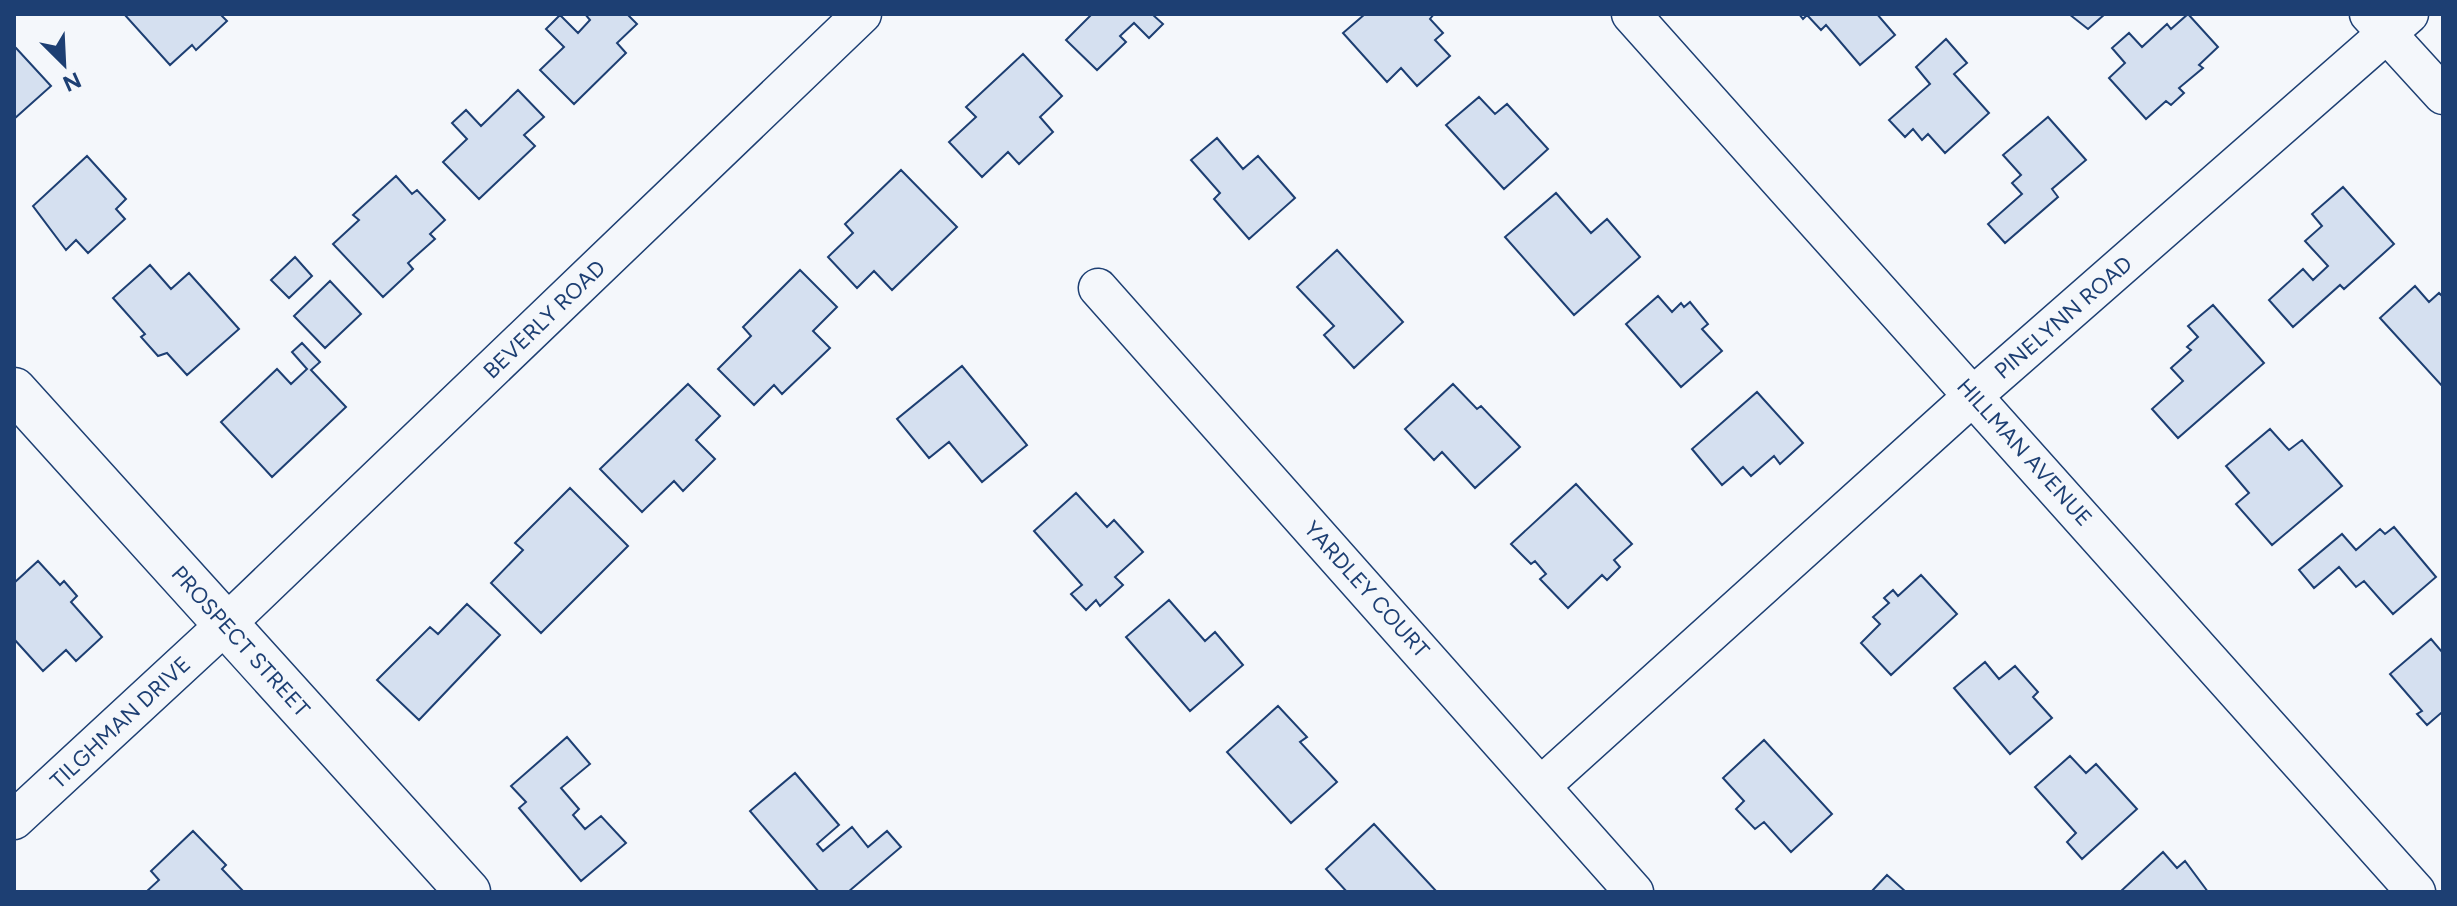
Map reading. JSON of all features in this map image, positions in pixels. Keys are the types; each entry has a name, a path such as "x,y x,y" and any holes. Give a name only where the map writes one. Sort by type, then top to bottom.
{"main road":[{"name":"PROSPECT STREET","path":"14,390 468,892"}],"street":[{"name":"BEVERLY ROAD","path":"226,624 862,14"},
{"name":"HILLMAN AVENUE","path":"1631,14 2416,892"},
{"name":"PINELYNN ROAD","path":"1542,785 2389,21"},
{"path":"2389,21 2443,95"},
{"name":"YARDLEY COURT","path":"1098,288 1634,892"},
{"name":"TILGHMAN DRIVE","path":"14,820 226,624"}],"building":[{"path":"124,14 220,14 227,21 196,50 192,45 170,65"},
{"path":"585,14 627,14 637,24 617,43 626,53 574,104 540,70 564,47 546,29 560,15 578,33 590,20"},
{"path":"1092,14 1152,14 1163,24 1149,38 1134,23 1120,36 1126,42 1097,70 1066,40"},
{"path":"1365,14 1434,14 1430,19 1443,33 1435,40 1450,56 1417,86 1401,68 1387,82 1343,33"},
{"path":"1799,14 1877,14 1895,35 1860,65 1826,25 1821,30 1807,15 1803,19"},
{"path":"2069,14 2105,14 2088,29"},
{"path":"2188,14 2218,47 2199,65 2203,68 2179,88 2184,93 2171,105 2166,101 2146,119 2109,78 2125,63 2112,48 2129,33 2142,47 2167,24 2171,29"},
{"path":"1946,39 1967,63 1954,74 1989,113 1945,153 1928,134 1922,140 1913,129 1905,137 1889,120 1930,84 1916,67"},
{"path":"14,49 51,86 14,119"},
{"path":"1023,54 1062,96 1040,117 1053,132 1019,164 1008,152 982,177 949,142 976,117 966,107"},
{"path":"518,90 544,117 524,135 535,146 479,199 443,162 467,139 452,123 466,110 481,126"},
{"path":"1479,97 1495,114 1507,104 1548,149 1504,189 1446,125"},
{"path":"2048,117 2086,160 2052,189 2058,197 2005,243 1988,224 2022,194 2012,183 2021,175 2003,155"},
{"path":"1217,138 1243,169 1258,156 1295,198 1249,239 1214,199 1220,193 1191,160"},
{"path":"87,156 126,199 116,209 125,219 88,253 76,240 66,250 33,206"},
{"path":"901,170 957,227 892,290 874,271 857,288 828,257 853,233 845,224"},
{"path":"396,176 412,194 417,190 445,220 430,234 435,239 408,263 413,269 383,297 333,244 359,220 353,215"},
{"path":"2343,187 2394,244 2344,289 2340,285 2293,327 2269,300 2303,269 2313,280 2328,266 2305,241 2322,226 2312,214"},
{"path":"1556,193 1591,233 1607,219 1640,257 1574,315 1505,237"},
{"path":"1337,250 1403,322 1354,368 1324,335 1334,326 1297,287"},
{"path":"295,257 312,276 289,298 271,280"},
{"path":"150,265 171,289 189,273 239,329 187,375 167,353 158,356 141,337 145,334 113,298"},
{"path":"800,270 837,307 813,331 830,348 782,394 774,385 754,405 718,369 751,336 743,327"},
{"path":"330,281 361,314 325,348 294,316"},
{"path":"2415,286 2429,302 2439,293 2443,297 2443,387 2380,318"},
{"path":"1658,296 1672,312 1681,303 1684,307 1690,302 1708,324 1702,329 1722,351 1681,387 1626,324"},
{"path":"2213,305 2264,363 2178,438 2152,409 2183,381 2171,368 2191,350 2187,347 2198,337 2188,326"},
{"path":"302,343 320,362 311,370 346,407 272,477 221,422 277,369 291,384 307,369 292,352"},
{"path":"962,366 1027,445 982,482 949,442 929,458 897,419"},
{"path":"688,384 720,416 696,440 715,459 683,491 674,481 642,512 600,469"},
{"path":"1453,384 1477,409 1481,406 1520,447 1475,488 1442,452 1434,460 1405,429"},
{"path":"1757,392 1803,443 1780,464 1774,456 1751,476 1743,467 1722,485 1692,449"},
{"path":"2270,429 2289,450 2302,440 2342,486 2272,545 2236,504 2249,493 2226,466"},
{"path":"1576,484 1632,544 1614,560 1620,567 1607,580 1602,575 1568,608 1540,579 1546,574 1535,561 1531,564 1511,544"},
{"path":"570,488 628,546 541,633 491,583 523,550 515,543"},
{"path":"1076,493 1107,527 1114,520 1143,552 1115,577 1123,585 1100,606 1096,600 1086,610 1071,594 1082,585 1034,531"},
{"path":"2394,527 2436,577 2393,614 2364,581 2356,587 2339,567 2314,588 2299,570 2342,534 2356,550 2380,529 2385,534"},
{"path":"38,561 60,585 64,581 77,596 71,602 102,637 76,661 66,650 43,671 14,639 14,583"},
{"path":"1921,575 1957,614 1891,675 1861,643 1880,624 1873,617 1889,603 1884,598 1893,590 1898,596"},
{"path":"1169,600 1205,641 1215,632 1243,665 1190,711 1126,637"},
{"path":"467,604 500,635 419,720 377,680 430,627 438,634"},
{"path":"2431,639 2443,653 2443,715 2441,713 2427,725 2417,714 2422,711 2390,674"},
{"path":"1985,662 1999,679 2015,666 2038,692 2033,697 2052,718 2010,754 1954,688"},
{"path":"1278,706 1307,737 1300,742 1337,782 1291,823 1227,752"},
{"path":"567,737 590,764 561,788 579,809 573,815 585,829 601,816 626,843 581,881 519,808 526,802 511,786"},
{"path":"1764,740 1832,814 1791,852 1764,822 1755,829 1736,809 1744,801 1723,778"},
{"path":"2070,756 2086,773 2096,764 2137,809 2082,859 2067,842 2076,833 2035,787"},
{"path":"795,773 839,825 817,844 823,851 852,827 868,847 887,831 901,847 848,892 819,892 750,811"},
{"path":"1374,824 1437,892 1347,892 1326,869"},
{"path":"193,831 226,865 222,869 244,892 146,892 159,880 151,871"},
{"path":"2163,852 2177,868 2185,861 2208,892 2120,892"},
{"path":"1887,875 1906,892 1871,892"}]}
